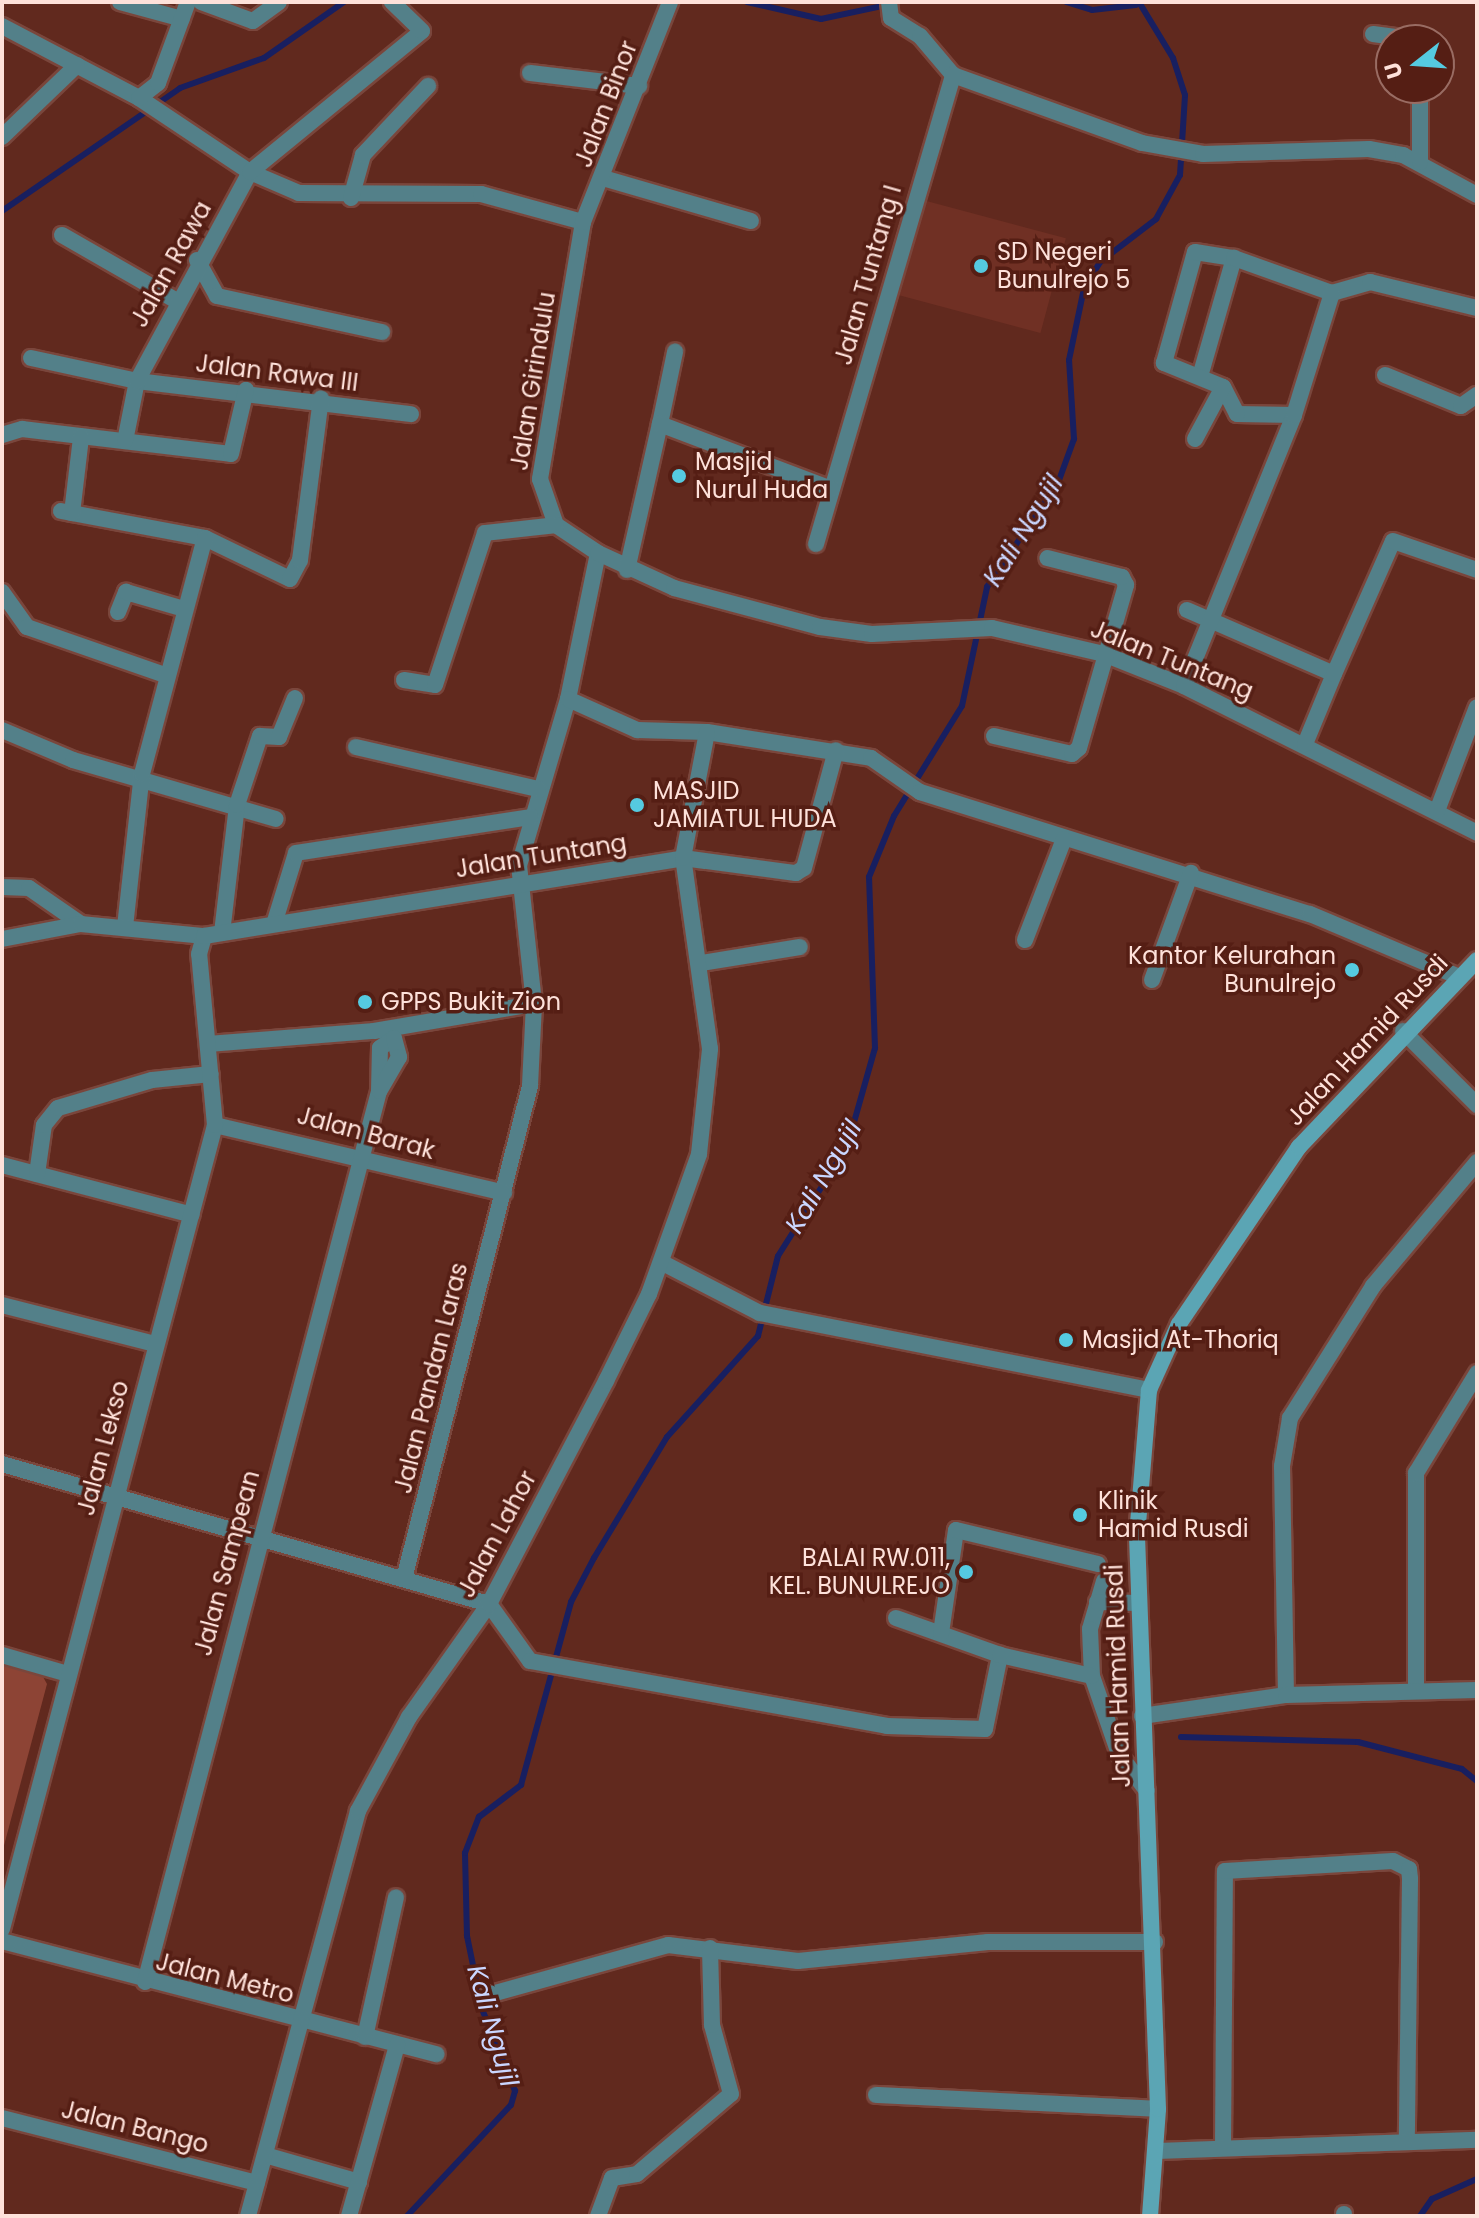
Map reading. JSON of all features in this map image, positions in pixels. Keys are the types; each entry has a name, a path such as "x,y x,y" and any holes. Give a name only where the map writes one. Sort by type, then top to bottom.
{"street":[{"path":"120,2 172,13"},
{"path":"143,100 158,83 172,13 188,2"},
{"path":"201,2 253,21 279,2"},
{"name":"Jalan Rawa","path":"125,441 137,381 175,300 250,172 422,31 392,2"},
{"name":"Jalan Binor","path":"583,222 603,178 670,2"},
{"path":"890,10 920,36 953,75 1142,143 1203,154 1369,149 1420,162 1477,195"},
{"path":"2,26 143,100 250,172 299,193 351,198 481,194 556,208 583,222"},
{"path":"2,137 77,65"},
{"path":"530,73 639,86"},
{"name":"Jalan Tuntang I","path":"816,544 953,75"},
{"path":"351,198 363,155 428,86"},
{"path":"1420,104 1420,162"},
{"path":"603,178 751,221"},
{"name":"Jalan Girindulu","path":"556,525 540,479 583,222"},
{"path":"62,235 175,300"},
{"path":"1294,415 1237,414 1223,387 1201,373 1164,360 1193,254 1234,258 1332,293 1370,282 1477,308"},
{"path":"1201,373 1234,258"},
{"path":"197,260 217,296 382,332"},
{"path":"1184,686 1294,415 1332,293"},
{"path":"627,570 675,352"},
{"name":"Jalan Rawa III","path":"31,358 137,381 321,398 411,414"},
{"path":"1385,375 1461,406 1477,395"},
{"path":"1195,439 1223,387"},
{"path":"2,435 13,429 231,454 246,390"},
{"path":"81,437 66,512 205,538 270,574 294,577 321,398"},
{"path":"660,424 831,489"},
{"path":"404,680 435,685 485,533 556,525 598,553 568,699 530,817 519,882 534,1004 530,1086 504,1193"},
{"path":"125,927 142,774 165,675 205,538"},
{"path":"1305,744 1393,541 1477,570"},
{"name":"Jalan Tuntang","path":"598,553 627,570 847,632 992,628 1104,654 1184,686 1305,744 1477,833"},
{"path":"994,736 1077,752 1124,579 1047,558"},
{"path":"2,592 27,627 165,675"},
{"path":"118,612 127,592 184,609"},
{"path":"1187,610 1213,616 1334,674"},
{"path":"222,933 237,805 260,736 279,737 295,698"},
{"path":"568,699 627,727 707,732 836,750 876,760 890,777 920,792 1064,839 1191,873 1459,977"},
{"path":"1437,811 1477,707"},
{"path":"2,730 73,760 142,774 276,819"},
{"path":"683,858 707,732"},
{"path":"356,747 538,789"},
{"name":"Jalan Tuntang","path":"2,939 81,924 204,936 519,882 683,858 801,871 836,750"},
{"path":"274,924 296,853 530,817"},
{"path":"1025,940 1064,839"},
{"name":"Jalan Lahor","path":"248,2216 358,1811 409,1717 489,1604 661,1262 706,1116 710,1049 701,963 683,858"},
{"path":"1152,980 1191,873"},
{"path":"2,887 29,888 81,924"},
{"name":"Jalan Lekso","path":"2,1929 215,1125 201,976 204,936"},
{"path":"701,963 800,947"},
{"name":"Jalan Hamid Rusdi","path":"1150,2216 1158,2151 1155,1942 1138,1603 1149,1390 1179,1324 1299,1147 1403,1031 1477,960"},
{"path":"208,1044 394,1033 534,1004"},
{"path":"1403,1031 1477,1105"},
{"name":"Jalan Sampean","path":"145,1982 259,1535 360,1157 379,1091 399,1057 394,1033"},
{"path":"37,1174 44,1125 58,1108 152,1080 211,1074"},
{"name":"Jalan Barak","path":"215,1125 504,1193"},
{"path":"1286,1695 1282,1466 1290,1418 1373,1286 1477,1162"},
{"path":"2,1165 192,1215"},
{"name":"Jalan Pandan Laras","path":"405,1575 504,1193"},
{"path":"661,1262 760,1313 1149,1390"},
{"path":"2,1305 155,1344"},
{"path":"1416,1691 1416,1473 1477,1373"},
{"path":"2,1464 405,1575 489,1604 530,1661 566,1671 784,1713 985,1729 1000,1655"},
{"path":"941,1633 956,1530 1101,1572 1092,1676 1119,1754 1147,1791"},
{"path":"1097,1602 1138,1603"},
{"path":"896,1618 1000,1655 1092,1676"},
{"path":"2,1655 68,1674"},
{"path":"1142,1716 1286,1695 1477,1690"},
{"path":"1223,2146 1225,1871 1393,1861 1409,1869 1410,1879 1407,2141"},
{"path":"365,2037 396,1897"},
{"name":"Jalan Metro","path":"2,1941 145,1982 437,2054"},
{"path":"488,1995 668,1945 798,1961 988,1942 1155,1942"},
{"path":"598,2216 612,2178 637,2174 731,2094 712,2025 710,1948"},
{"path":"349,2216 397,2045"},
{"path":"876,2095 1158,2109"},
{"name":"Jalan Bango","path":"2,2118 257,2183"},
{"path":"1158,2151 1223,2146 1477,2140"},
{"path":"265,2155 359,2182"}],"shaded area":[{"name":"SD Negeri Bunulrejo 5","path":"919,199 1066,238 1040,333 894,294"},
{"path":"2,1664 42,1675 47,1684 2,1853"}],"waterway":[{"path":"2,211 180,88 264,58 344,2"},
{"path":"747,2 821,19 887,5"},
{"path":"1066,2 1092,10 1136,5"},
{"name":"Kali Ngujil","path":"407,2216 511,2105 515,2091 482,2009 467,1936 465,1853 479,1817 521,1785 571,1602 594,1558 667,1437 758,1336 778,1256 847,1147 875,1048 869,877 894,816 962,706 987,587 1058,483 1074,439 1069,360 1084,288 1100,262 1156,219 1180,175 1185,95 1173,58 1139,2"},
{"path":"1181,1737 1358,1742 1462,1769 1477,1781"},
{"path":"1420,2216 1432,2199 1477,2179"}],"place":[{"name":"SD Negeri Bunulrejo 5","path":"981,266"},
{"name":"Masjid Nurul Huda","path":"679,476"},
{"name":"MASJID JAMIATUL HUDA","path":"637,805"},
{"name":"Kantor Kelurahan Bunulrejo","path":"1352,970"},
{"name":"GPPS Bukit Zion","path":"365,1002"},
{"name":"Masjid At-Thoriq","path":"1066,1340"},
{"name":"Klinik Hamid Rusdi","path":"1080,1515"},
{"name":"BALAI RW.011, KEL. BUNULREJO","path":"966,1572"}]}
